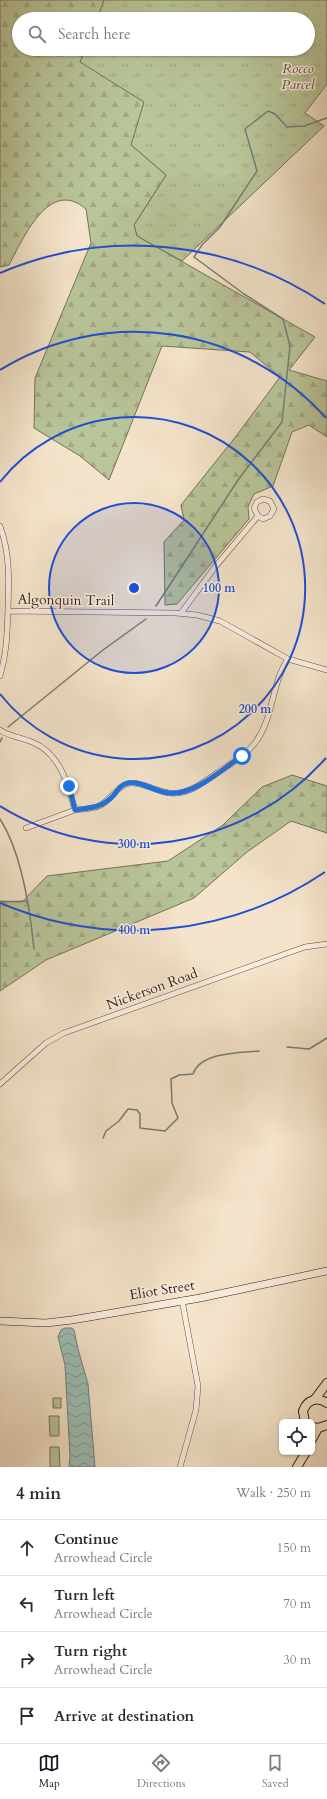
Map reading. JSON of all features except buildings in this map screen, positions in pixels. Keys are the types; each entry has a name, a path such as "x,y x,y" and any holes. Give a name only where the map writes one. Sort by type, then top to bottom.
{"main road":[{"name":"Eliot Street","path":"0,1321 25,1323 59,1321 182,1300 326,1271"},
{"path":"304,1419 304,1407 307,1403 316,1399 327,1384"},
{"path":"316,1399 327,1403"},
{"path":"315,1435 322,1426"},
{"path":"294,1467 299,1455"},
{"path":"298,1467 304,1455"}],"street":[{"path":"181,613 215,567 258,516"},
{"path":"0,526 8,560 7,650 0,676"},
{"name":"Algonquin Trail","path":"8,611 181,613 197,615 220,621 288,659 327,670"},
{"path":"26,828 75,810 100,806 111,798 120,786 131,783 169,793 185,792 198,786 242,756 254,743 264,726 281,671 288,659"},
{"path":"0,730 6,734 37,744 50,755 65,776 75,810"},
{"name":"Nickerson Road","path":"0,1084 46,1043 64,1033 285,954 305,948 327,944"},
{"path":"180,1467 196,1410 198,1386 182,1300"}],"green space":[{"path":"0,0 104,0 100,12 12,12 12,56 82,56 80,62 144,102 131,145 166,175 134,225 137,236 315,337 289,370 327,381 327,437 309,425 292,432 273,486 254,494 248,507 249,519 177,604 165,605 164,542 184,520 181,505 237,435 280,377 250,352 162,346 109,480 80,456 34,428 35,378 91,243 86,209 73,201 60,201 49,206 39,215 30,227 9,265 0,267"},
{"name":"Rocco Parcel","path":"104,0 327,0 327,84 305,113 324,126 182,261 137,236 134,225 166,175 131,145 80,62 82,56 315,56 315,12 100,12"},
{"path":"292,775 327,786 327,833 291,821 247,852 194,898 46,960 0,991 0,901 22,902 47,876 168,861 223,825 262,787"},
{"path":"53,1398 61,1398 61,1408 53,1408"},
{"path":"49,1416 59,1416 59,1436 50,1436"},
{"path":"50,1447 59,1447 60,1467 50,1467"}],"water":[{"path":"65,1328 72,1328 74,1330 88,1384 95,1467 69,1467 70,1456 65,1365 58,1337 61,1330"}],"waterway":[{"path":"156,606 238,480 282,422 290,346 283,319 244,294 194,257 202,245 220,227 257,171 245,129 268,111 275,114 287,127 304,126 327,118"},
{"path":"8,727 103,650 146,619"},
{"path":"0,742 2,738"},
{"path":"0,819 14,848 24,882 34,949"},
{"path":"0,902 28,901"},
{"path":"287,1047 309,1049 327,1038"},
{"path":"103,1138 106,1131 119,1121 128,1109 137,1110 140,1114 140,1128 165,1131 178,1118 172,1103 171,1079 179,1075 193,1074 197,1067 204,1061 221,1055 259,1051"}],"route":[{"path":"69,786 75,810 100,806 116,793 120,786 131,783 144,785 162,792 185,792 198,786 242,756"}]}
